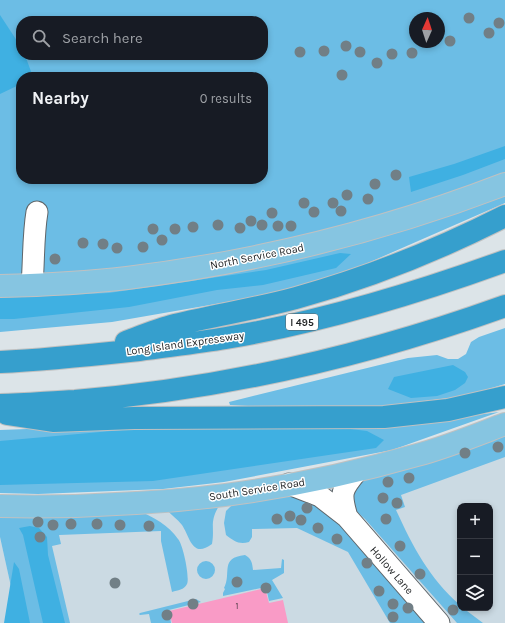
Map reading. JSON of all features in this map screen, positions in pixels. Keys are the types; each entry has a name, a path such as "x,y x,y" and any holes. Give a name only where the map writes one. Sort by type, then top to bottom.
{"highway":[{"path":"92,355 174,325 237,313 296,298 349,282 449,244 505,216"},
{"name":"Long Island Expressway","path":"0,362 92,355 225,338 293,324 379,303 505,261"},
{"path":"0,405 109,398 152,393 259,375 360,352 457,323 505,306"},
{"path":"0,413 53,421 134,418 384,417 448,410 505,397"}],"main road":[{"name":"North Service Road","path":"0,286 126,278 228,263 332,240 430,212 505,184"},
{"name":"South Service Road","path":"0,506 86,506 137,503 236,493 356,471 418,455 505,424"}],"street":[{"path":"32,285 34,233 37,212"},
{"name":"Hollow Lane","path":"347,517 343,503 343,492 347,482 356,471"},
{"name":"Hollow Lane","path":"289,484 320,496 347,517 439,623"}],"shaded area":[{"path":"0,0 505,0 505,184 325,242 0,286"},
{"path":"0,15 16,39 16,60 27,60 31,72 16,72 16,86 0,94"},
{"path":"505,146 505,159 411,192 409,177 454,164"},
{"path":"505,193 505,203 313,287 112,322 0,332 0,293 119,288"},
{"path":"340,253 351,254 336,268 263,285 217,290 129,307 14,319 0,319 0,298 109,293 266,270"},
{"path":"505,328 505,384 465,396 377,407 301,409 230,405 229,402 408,358 437,355 448,359 458,359 466,354 471,342 479,337"},
{"path":"453,365 465,372 468,377 465,383 455,390 437,396 411,398 388,389 394,377"},
{"path":"499,412 392,450 224,482 163,489 38,494 0,493 0,430 82,427 407,424"},
{"path":"334,427 367,431 384,440 376,448 153,481 0,485 0,441 134,429"},
{"path":"505,428 505,623 50,623 20,512 212,502"},
{"path":"505,436 505,457 401,495 405,507 396,510 423,561 439,584 457,602 457,611 467,611 483,623 457,623 365,519 354,509 353,486 363,480"},
{"path":"291,493 322,506 354,535 427,623 390,623 348,552 297,528 252,529 252,537 249,542 245,543 237,542 226,535 224,523 226,511 234,503"},
{"path":"219,506 213,521 212,544 200,549 192,545 182,525 166,510"},
{"path":"138,511 155,519 165,526 180,542 188,575 188,581 184,588 172,592 161,541 161,531 59,535 61,544 52,546 70,623 19,623 0,537 0,512"},
{"path":"30,526 39,528 47,537 48,555 65,623 43,623 23,535 19,528"},
{"path":"0,537 19,623 0,623"},
{"path":"245,555 252,563 253,570 281,568 282,559 284,560 284,573 272,580 283,598 269,601 266,587 223,596 229,563 232,559"},
{"path":"206,561 212,564 215,570 212,576 206,579 200,576 197,570 200,564"},
{"path":"14,562 19,569 30,623 4,623"},
{"path":"196,599 201,602 169,610 171,623 151,623 149,614 139,614 140,613"}],"building":[{"path":"265,588 269,603 283,600 288,623 172,623 169,611"}]}
